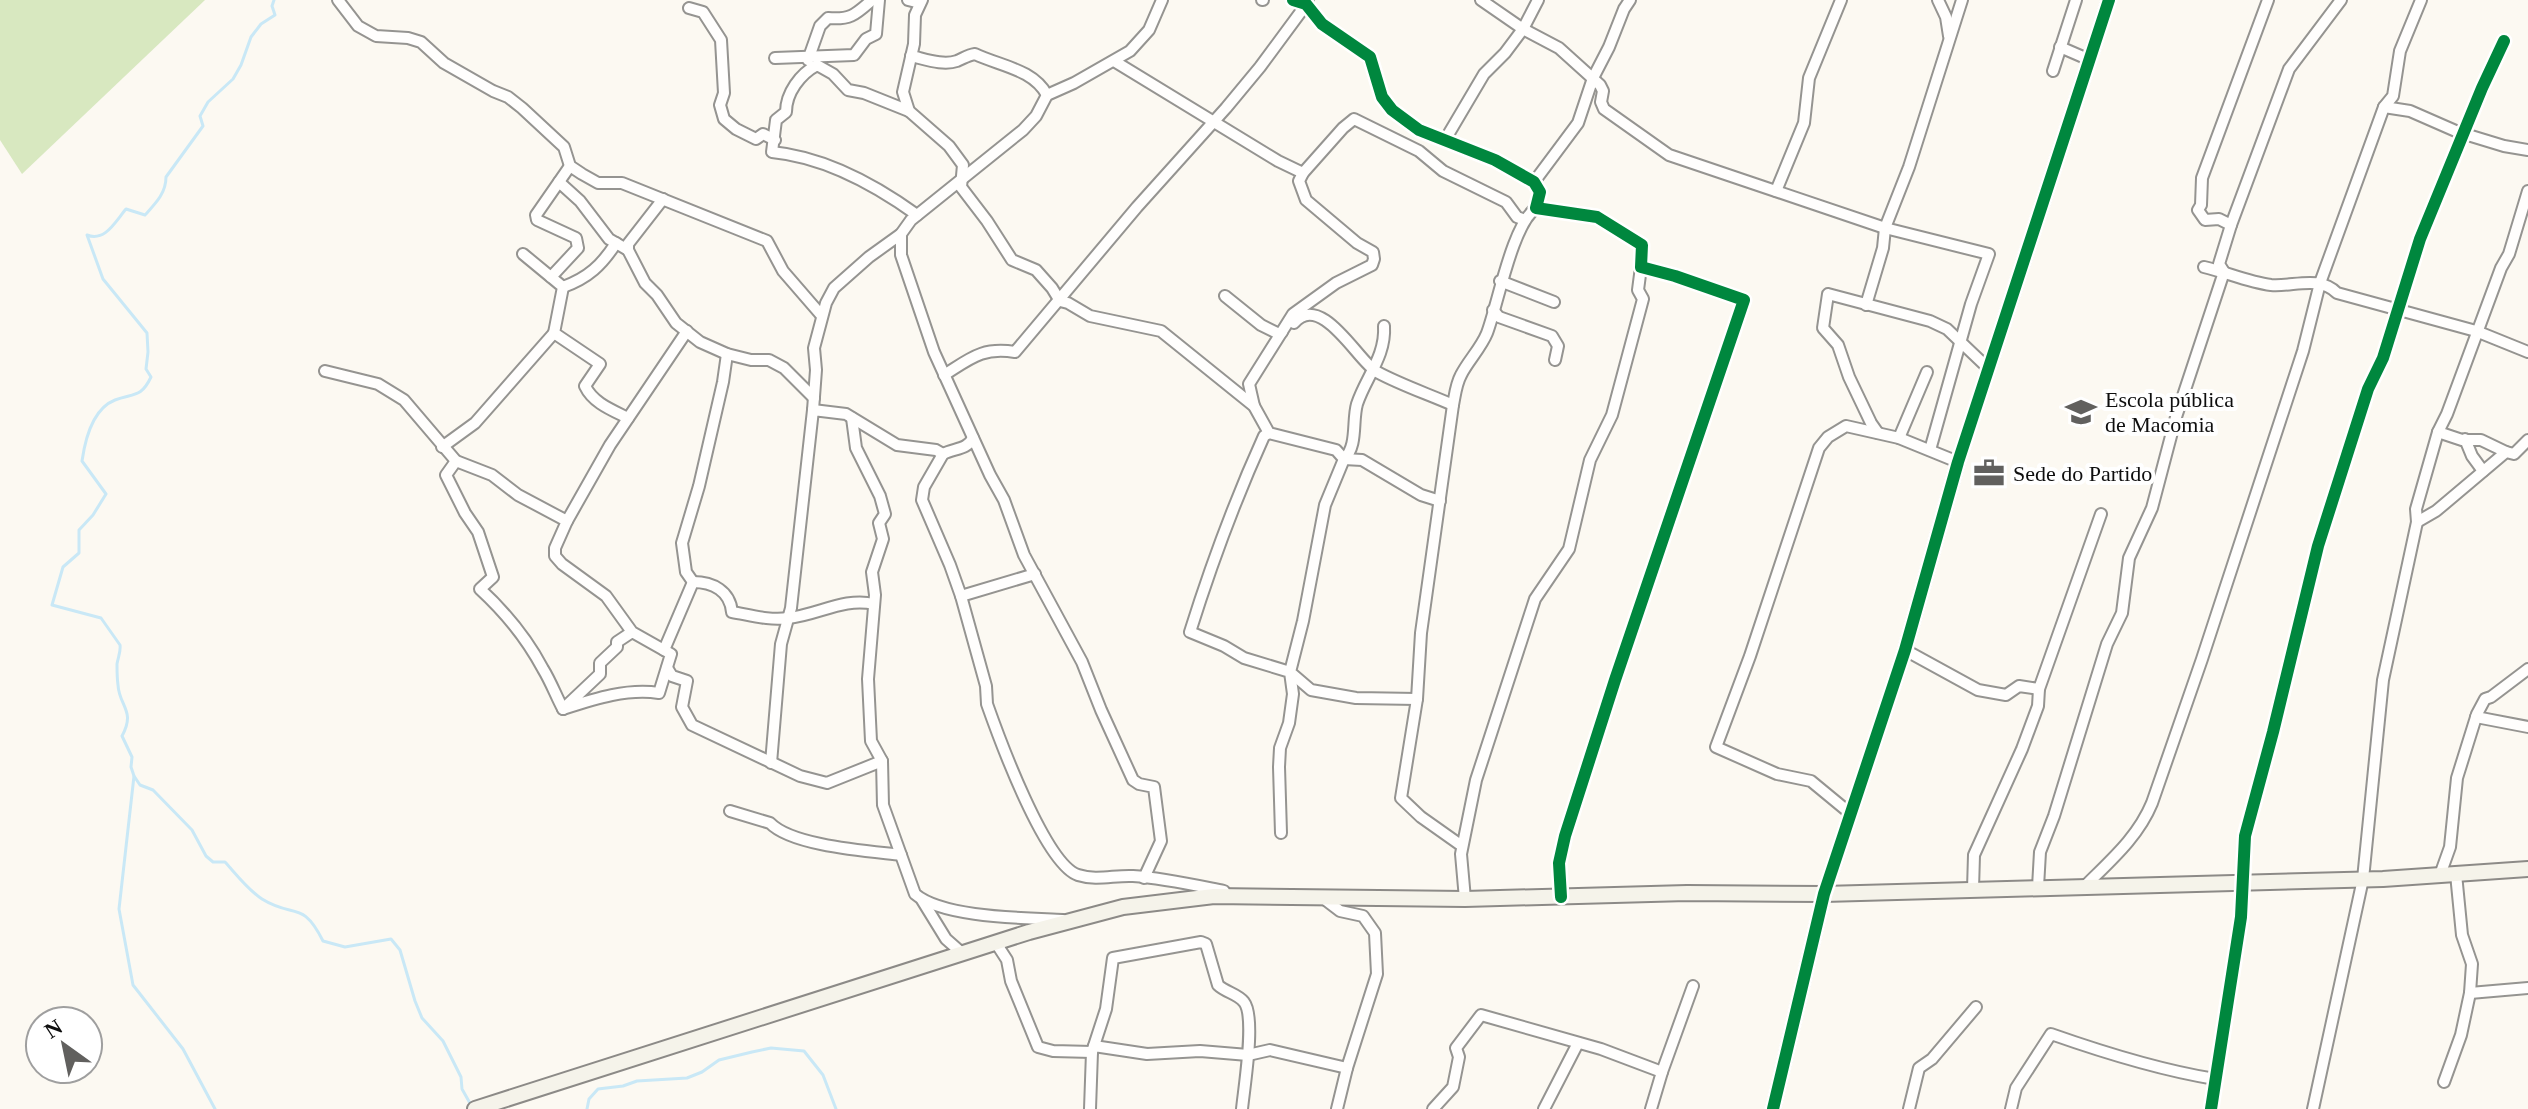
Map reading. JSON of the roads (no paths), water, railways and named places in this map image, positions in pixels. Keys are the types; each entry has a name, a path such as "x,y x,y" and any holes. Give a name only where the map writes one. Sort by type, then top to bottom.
{"main road":[{"path":"477,1108 1073,920 1123,907 1214,896 1465,899 1687,893 1824,894 2363,879 2528,869"}],"street":[{"path":"338,0 358,26 376,36 421,42 444,63 508,97 564,147 570,166 598,183 622,183 767,241 783,271 822,316"},
{"path":"809,69 808,56 820,26 828,18 844,19 859,13 872,0"},
{"path":"775,58 854,55 866,39 876,34 879,0"},
{"path":"908,0 921,1 915,15 903,92 909,111"},
{"path":"1293,0 1307,2 1322,24 1370,57 1382,97 1392,110 1419,130 1495,160 1534,182 1540,192 1536,208 1525,220 1500,281 1486,335 1459,378 1421,633 1417,699 1401,798 1421,817 1462,846"},
{"path":"1481,0 1523,29 1559,48 1603,91 1601,102 1604,109 1669,155 1885,228 1989,254 1971,304 1930,450"},
{"path":"1445,140 1484,74 1523,29 1538,0"},
{"path":"1534,182 1578,123 1593,78 1630,0"},
{"path":"1776,191 1804,123 1809,78 1841,0"},
{"path":"1938,0 1946,17 1950,38"},
{"path":"1866,305 1883,248 1885,228 1909,167 1962,0"},
{"path":"2053,71 2076,0"},
{"path":"1773,1109 1824,894 1905,650 1958,462 2109,0"},
{"path":"2231,225 2219,219 2205,220 2198,210 2202,178 2268,0"},
{"path":"2224,272 2219,264 2231,225 2289,69 2341,0"},
{"path":"2085,886 2130,840 2143,823 2152,803 2303,351 2320,283 2384,107 2393,96 2400,51 2421,0"},
{"path":"944,375 981,352 1015,352 1137,207 1215,121 1260,67 1307,2"},
{"path":"771,763 781,644 793,593 813,404 814,348 822,316 834,288 901,234 917,215 1023,130 1036,116 1047,95 1130,51 1149,30 1157,3"},
{"path":"689,8 703,12 721,40 724,93 720,105 724,119 745,135 756,139 763,134 775,140"},
{"path":"2211,1109 2241,917 2245,836 2318,546 2368,389 2383,358 2420,239 2504,41"},
{"path":"2060,47 2090,60"},
{"path":"911,56 934,62 955,62 975,54 1023,73 1036,81 1047,95"},
{"path":"1114,61 1303,173"},
{"path":"917,215 881,191 821,161 798,154 772,152 776,120 786,112 788,97 809,69 817,65 823,67 848,90 909,111 949,146 963,165 961,187 1012,260 1036,270 1060,301 1090,316 1161,331 1254,406"},
{"path":"2384,107 2410,111 2464,133 2528,150"},
{"path":"1269,433 1254,406 1249,384 1279,334 1293,314 1336,283 1372,265 1374,259 1369,248 1357,243 1306,200 1299,181 1343,128 1354,119 1419,151 1443,171 1506,202 1517,217 1525,220"},
{"path":"551,277 578,248 576,238 537,220 536,215 570,166"},
{"path":"559,182 580,201 609,239 628,250"},
{"path":"2313,1109 2363,879 2383,680 2417,522 2416,509 2438,432 2509,254 2528,191"},
{"path":"663,199 628,244 628,250 645,283 676,323 700,342 727,354 751,360 769,360 784,368 813,404 846,414 897,445 936,450 943,454"},
{"path":"1465,899 1461,854 1476,780 1535,599 1569,549 1590,460 1612,415 1643,299 1638,290 1642,245 1597,217 1536,208"},
{"path":"901,234 901,255 934,352 1004,500 1024,555 1082,662 1133,780 1154,787 1161,841 1144,878"},
{"path":"563,287 581,280 603,263 616,243"},
{"path":"523,254 563,287"},
{"path":"1561,897 1559,863 1565,836 1744,300 1641,267"},
{"path":"2204,267 2271,285 2320,283 2337,293 2476,331 2528,352"},
{"path":"2038,887 2040,852 2107,644 2122,613 2129,558 2152,508 2176,417 2224,272"},
{"path":"1500,281 1554,302"},
{"path":"442,447 475,423 554,333 563,287"},
{"path":"1878,433 1849,377 1838,345 1823,328 1828,294 1930,321 1947,329 1989,369"},
{"path":"1225,296 1261,325 1279,334"},
{"path":"1493,310 1499,317 1552,336 1558,346 1555,360"},
{"path":"1279,334 1299,317 1317,317 1345,335 1373,370 1453,405"},
{"path":"1281,833 1280,748 1289,723 1293,694 1290,672 1325,505 1351,448 1357,405 1382,352 1384,326"},
{"path":"563,709 628,692 642,690 659,693 671,654 632,632 606,596 562,564 555,556 555,548 588,481 687,331"},
{"path":"554,333 600,364 585,386 587,391 602,405 628,418"},
{"path":"693,582 686,572 682,543 699,486 727,354"},
{"path":"325,371 378,384 404,400 456,461 492,475 518,495 567,521"},
{"path":"1899,438 1927,372"},
{"path":"852,418 856,448 880,496 885,514 879,523 883,539 872,572 874,604 868,679 871,741 882,761 883,805 915,894 946,939 963,954"},
{"path":"1851,814 1811,781 1777,774 1716,747 1750,656 1819,448 1828,437 1846,426 1899,438 1958,462"},
{"path":"2438,432 2481,440 2514,454 2528,440"},
{"path":"1417,699 1356,698 1311,690 1290,672 1244,658 1190,632 1210,567 1240,489 1264,436 1269,433 1336,450 1344,459 1362,460 1421,495 1440,501"},
{"path":"973,438 970,444 943,454 924,487 922,500 961,596 986,686 987,704 1040,831 1074,874 1096,879 1144,878 1241,897"},
{"path":"2465,439 2483,471"},
{"path":"2417,522 2436,511 2506,452"},
{"path":"456,461 446,475 478,532 493,577 480,589 514,624 532,650 563,709"},
{"path":"1973,889 1974,855 2022,749 2038,706 2039,689 2101,514"},
{"path":"961,596 1035,574"},
{"path":"693,582 706,582 725,593 732,612 788,618 831,606 863,601 874,604"},
{"path":"664,650 693,582"},
{"path":"563,709 600,674 600,663 617,647 617,642 632,632"},
{"path":"1905,650 1978,690 2006,695 2019,686 2039,689"},
{"path":"667,668 672,676 687,681 682,707 692,725 800,776 827,783 882,761"},
{"path":"2440,875 2450,847 2457,778 2476,717 2485,699 2528,669"},
{"path":"2476,717 2528,727"},
{"path":"730,811 770,823 774,828 797,837 828,845 901,855"},
{"path":"2444,1082 2461,1035 2470,993 2472,964 2462,935 2456,874"},
{"path":"1323,898 1340,911 1363,916 1375,933 1377,974 1337,1109"},
{"path":"922,900 955,910 993,916 1073,920"},
{"path":"942,960 946,939"},
{"path":"1090,1109 1093,1049 1106,1009 1113,958 1201,942 1206,944 1218,985 1243,1000 1248,1009 1250,1037 1242,1109"},
{"path":"996,943 1007,960 1011,981 1038,1047 1053,1051 1093,1049 1147,1054 1200,1051 1248,1055 1270,1050 1347,1068"},
{"path":"1651,1109 1693,986"},
{"path":"2470,993 2528,988"},
{"path":"1909,1109 1919,1068 1932,1059 1976,1007"},
{"path":"1433,1109 1453,1087 1459,1057 1456,1048 1481,1015 1601,1049 1662,1072"},
{"path":"2011,1109 2016,1088 2051,1034 2177,1073 2215,1079"},
{"path":"1544,1109 1578,1043"}],"waterway":[{"path":"274,0 275,15 261,24 251,37 233,79 208,102 200,116 203,126 166,177 156,202 145,215 126,209 104,233 87,235 103,279 147,333 146,369 151,377 140,392 107,404 91,426 82,461 106,494 79,530 79,553 63,567 52,605 101,618 120,645 117,664 119,692 127,714 122,736 132,757 134,776 140,785 153,790 192,830 206,856 213,862 225,862 262,899 303,915 323,941 345,947 391,939 400,950 422,1018 443,1041 471,1105"},
{"path":"134,776 119,909 133,985 183,1049 215,1109"},
{"path":"587,1109 589,1099 598,1089 637,1081 687,1078 719,1060 771,1048 804,1051 823,1075 836,1109"}],"place":[{"name":"Escola pública de Macomia","path":"2081,412"},
{"name":"Sede do Partido","path":"1989,473"}]}
